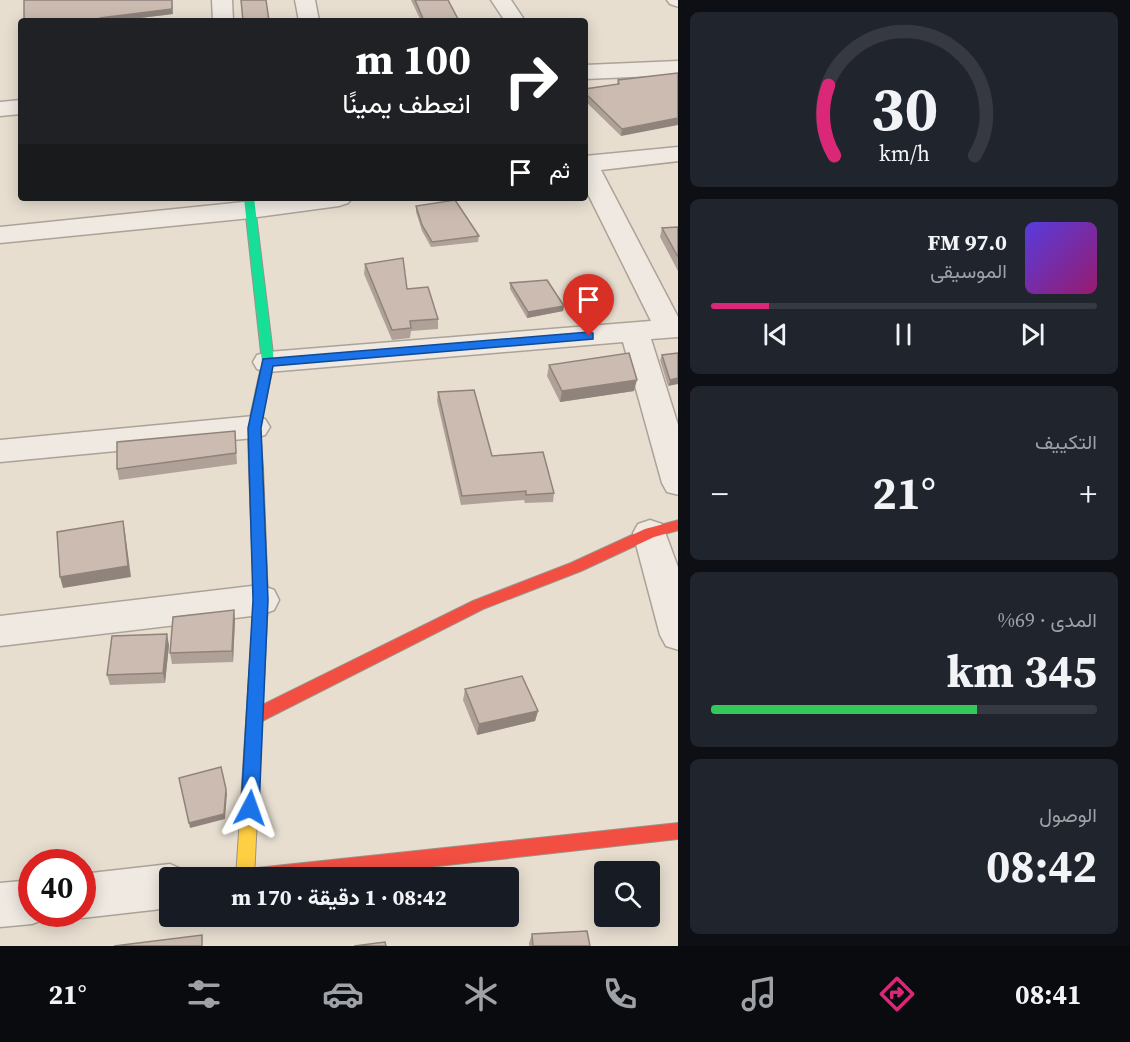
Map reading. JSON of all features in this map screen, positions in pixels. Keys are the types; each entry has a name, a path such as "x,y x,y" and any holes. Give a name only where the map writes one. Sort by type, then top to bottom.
{"street":[{"path":"222,0 224,18"},
{"path":"305,0 308,18"},
{"path":"501,0 513,18"},
{"path":"588,72 678,68"},
{"path":"0,109 18,107"},
{"path":"588,163 678,153"},
{"path":"268,362 674,328 588,169"},
{"path":"0,235 250,204 294,201"},
{"path":"247,867 261,600 254,428 268,362 250,204"},
{"path":"634,331 678,483"},
{"path":"0,451 254,428"},
{"path":"256,716 478,605 576,567 664,529 678,635"},
{"path":"0,631 261,600"},
{"path":"347,867 678,831"},
{"path":"96,894 159,887"},
{"path":"0,905 18,903"}],"building":[{"path":"24,0 172,0 172,9 100,18 24,18"},
{"path":"241,0 266,0 269,18 243,18"},
{"path":"415,0 448,0 457,18 423,18"},
{"path":"678,73 678,118 622,129 588,96 588,89 619,84 618,80"},
{"path":"456,201 479,236 432,242 422,225 416,206"},
{"path":"678,227 678,257 662,228"},
{"path":"403,258 407,289 428,287 438,319 410,321 411,328 392,330 365,264"},
{"path":"547,280 564,306 528,312 510,283"},
{"path":"629,353 637,380 562,391 549,365"},
{"path":"678,353 678,378 670,380 662,355"},
{"path":"474,390 492,456 543,452 554,493 526,495 526,491 462,496 438,392"},
{"path":"235,431 236,453 117,469 117,442"},
{"path":"123,521 128,566 60,577 57,532"},
{"path":"234,610 232,651 170,653 173,617"},
{"path":"167,634 163,673 107,675 112,636"},
{"path":"522,676 538,711 479,724 465,689"},
{"path":"221,767 226,789 224,814 189,823 179,778"},
{"path":"587,931 590,946 533,946 532,934"},
{"path":"202,935 202,946 114,946"},
{"path":"385,942 386,946 354,946"}],"traffic: fast":[{"path":"249,201 268,362 254,427 256,468"}],"traffic: slow":[{"path":"246,867 261,600 256,468"}],"traffic: jam":[{"path":"256,716 478,605 576,567 650,533 678,525"},
{"path":"347,867 678,831"}],"route":[{"path":"250,808 261,600 254,428 268,362 589,336"}]}
